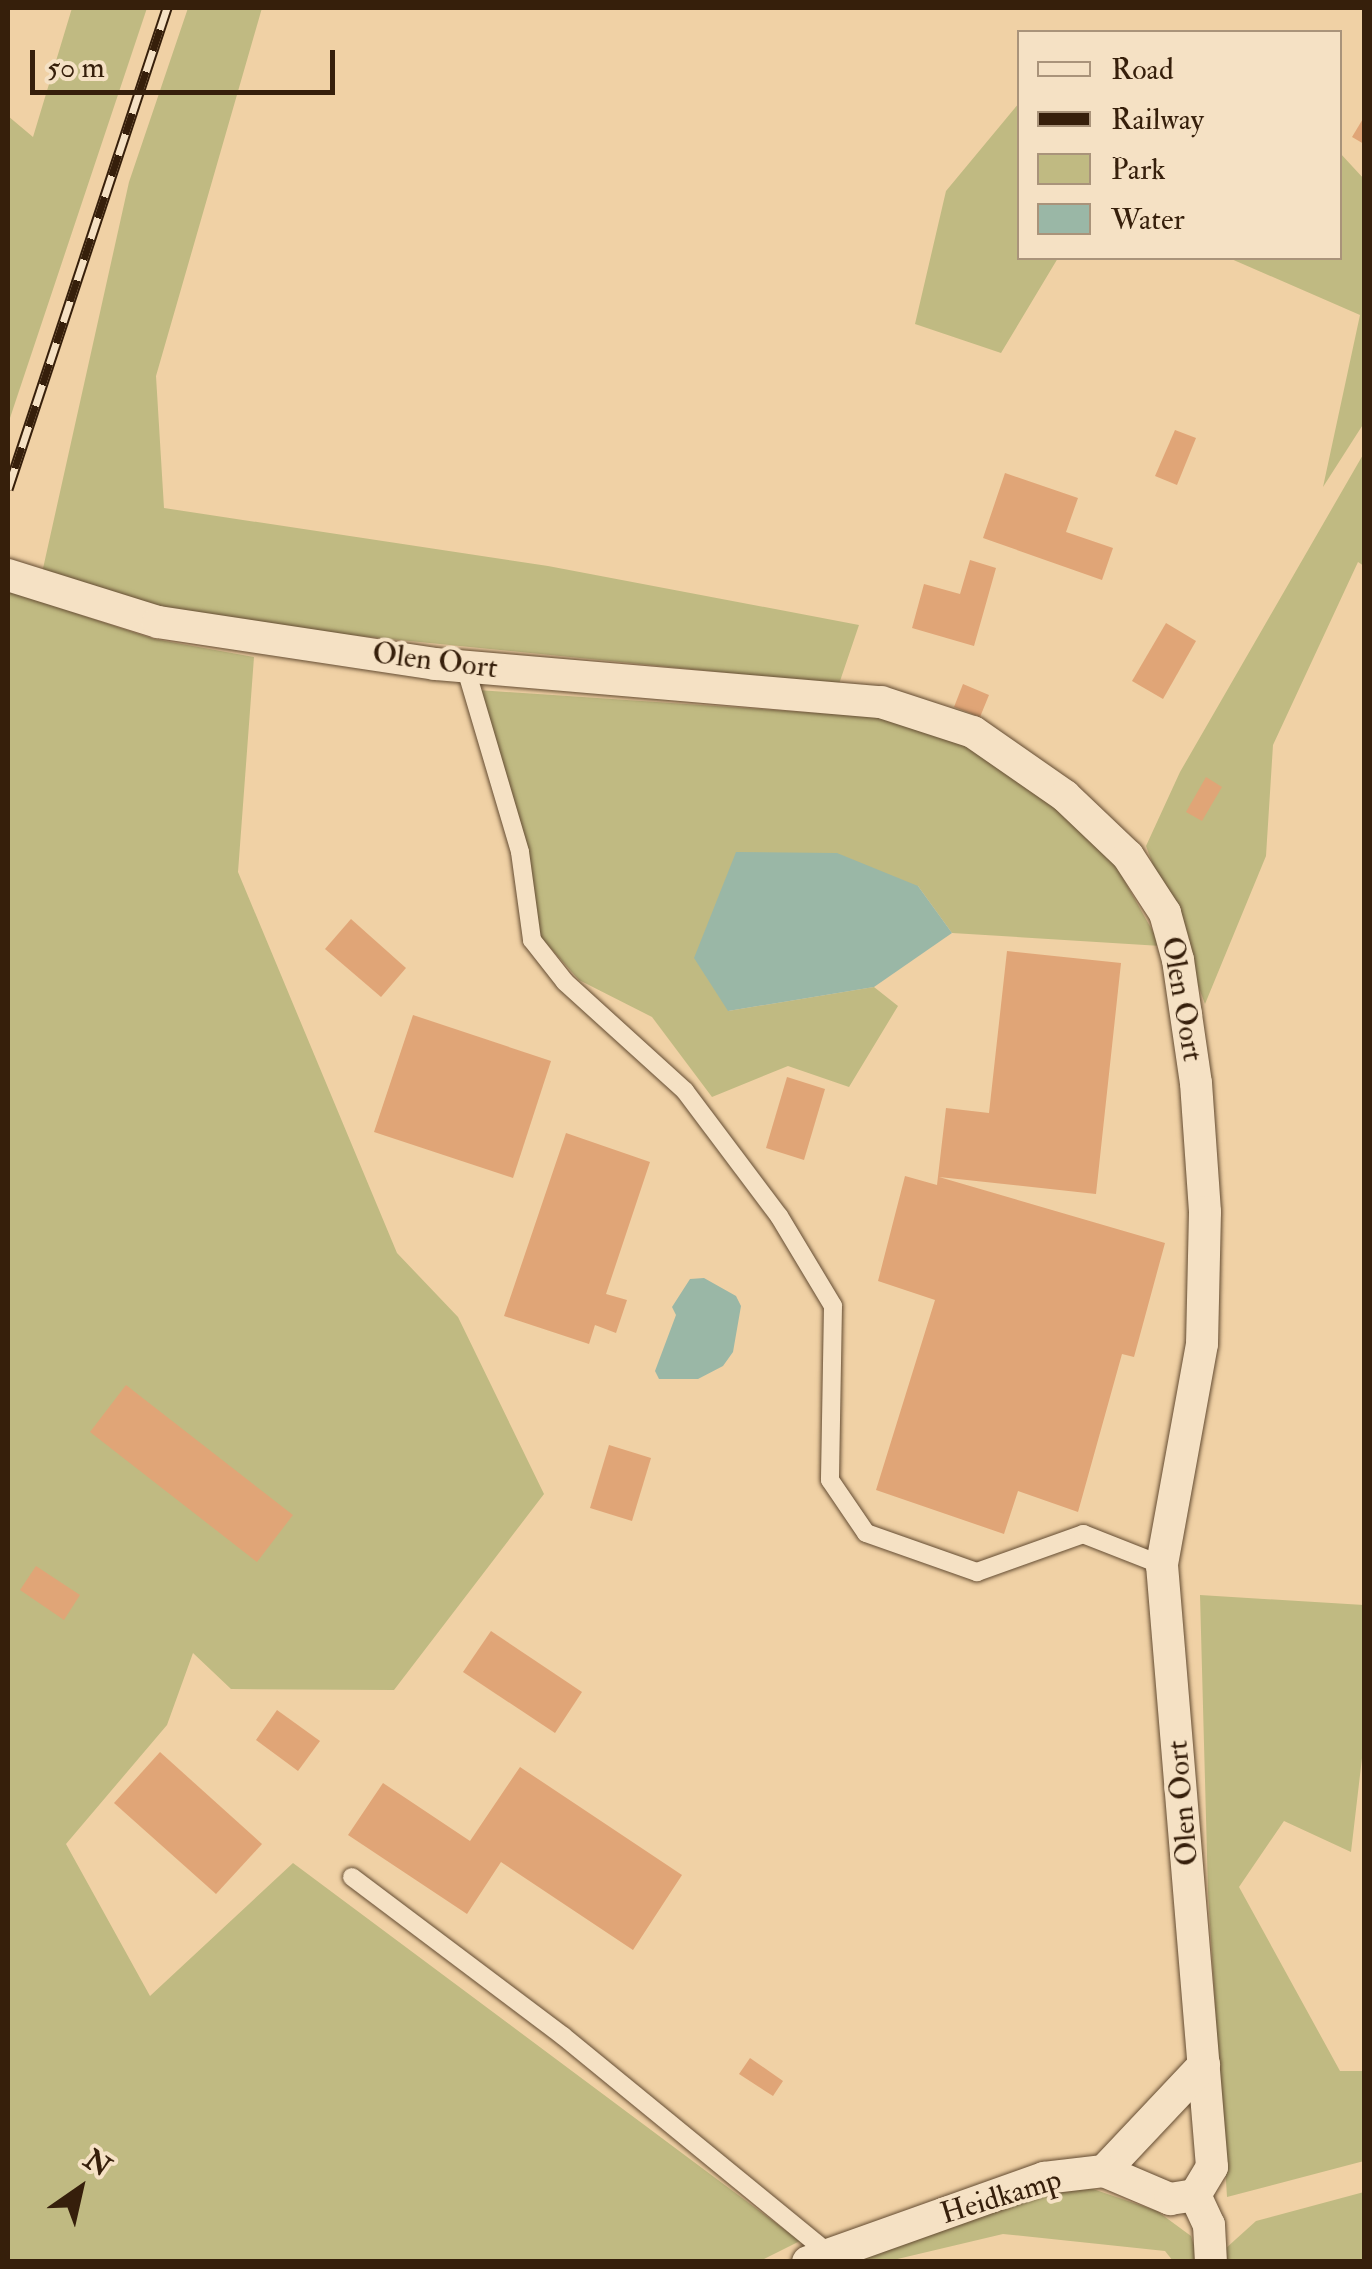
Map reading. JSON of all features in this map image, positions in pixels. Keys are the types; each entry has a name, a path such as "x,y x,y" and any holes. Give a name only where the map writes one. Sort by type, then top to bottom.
{"street":[{"name":"Olen Oort","path":"8,574 158,622 465,666 880,702 988,742 1064,796 1128,856 1165,913 1178,960 1196,1083 1205,1212 1202,1344 1162,1565 1212,2168 1195,2195"},
{"path":"1104,2171 1204,2066"},
{"name":"Heidkamp","path":"819,2258 1044,2178 1104,2171 1170,2198 1195,2195"},
{"path":"1195,2195 1209,2225 1210,2262"}],"lane":[{"path":"465,666 520,852 532,940 565,982 684,1090 780,1216 833,1306 830,1480 866,1532 977,1572 1083,1534 1162,1565"},
{"path":"352,1876 594,2061 819,2258"}],"green space":[{"path":"72,8 147,8 8,424 8,116 33,137"},
{"path":"188,8 262,8 156,376 164,508 548,566 859,625 839,684 160,616 42,573 129,182"},
{"path":"1017,105 1017,260 1057,260 1001,353 915,324 946,191"},
{"path":"1342,155 1364,179 1364,423 1323,487 1360,315 1234,260 1342,260"},
{"path":"1364,453 1364,566 1358,562 1273,745 1266,856 1205,1004 1146,846 1180,772"},
{"path":"8,591 154,639 254,657 238,872 397,1253 458,1317 544,1494 394,1690 231,1689 193,1653 167,1725 66,1844 150,1996 293,1863 800,2241 758,2262 8,2262"},
{"path":"478,690 878,717 967,746 1015,770 1110,855 1161,946 952,933 918,886 728,1011 874,987 898,1006 849,1087 788,1066 712,1097 652,1017 579,980 538,934"},
{"path":"1200,1595 1364,1605 1364,1741 1351,1852 1284,1821 1239,1887 1340,2071 1364,2071 1364,2161 1227,2197 1208,1892"},
{"path":"1093,2189 1157,2211 1191,2236 1199,2261 1173,2261 1165,2251 1003,2234 889,2261 830,2262 1054,2191"},
{"path":"1364,2192 1364,2261 1225,2261 1225,2249 1256,2221"}],"water":[{"path":"736,852 837,853 918,886 952,933 874,987 728,1011 694,958"},
{"path":"704,1278 736,1296 741,1306 733,1352 723,1366 698,1379 659,1379 655,1371 676,1315 672,1307 690,1279"}],"building":[{"path":"1364,117 1364,144 1352,137"},
{"path":"1175,430 1196,438 1177,485 1155,476"},
{"path":"1005,473 1078,498 1066,532 1113,548 1102,580 983,538"},
{"path":"970,560 996,568 974,646 912,628 924,584 960,594"},
{"path":"1166,623 1196,641 1163,699 1132,681"},
{"path":"963,684 989,695 980,717 954,707"},
{"path":"1206,777 1222,787 1202,821 1186,812"},
{"path":"351,919 406,968 381,997 325,949"},
{"path":"1007,951 1121,963 1096,1194 939,1177 1165,1243 1134,1357 1122,1354 1078,1512 1018,1491 1004,1534 876,1490 935,1300 878,1281 905,1176 937,1185 946,1108 989,1113"},
{"path":"413,1015 551,1061 513,1178 374,1132"},
{"path":"787,1077 825,1089 804,1160 766,1148"},
{"path":"566,1133 650,1162 606,1294 627,1300 616,1333 595,1325 589,1344 504,1316"},
{"path":"126,1385 293,1515 257,1562 90,1432"},
{"path":"609,1445 651,1458 632,1521 590,1508"},
{"path":"36,1566 80,1595 64,1620 20,1590"},
{"path":"491,1631 582,1692 555,1733 463,1672"},
{"path":"277,1710 320,1741 298,1771 256,1740"},
{"path":"160,1752 262,1844 216,1894 114,1803"},
{"path":"520,1767 682,1875 633,1950 501,1862 467,1914 348,1835 383,1783 470,1841"},
{"path":"750,2058 783,2081 773,2096 739,2074"}],"railway":[{"path":"8,489 167,8"}]}
